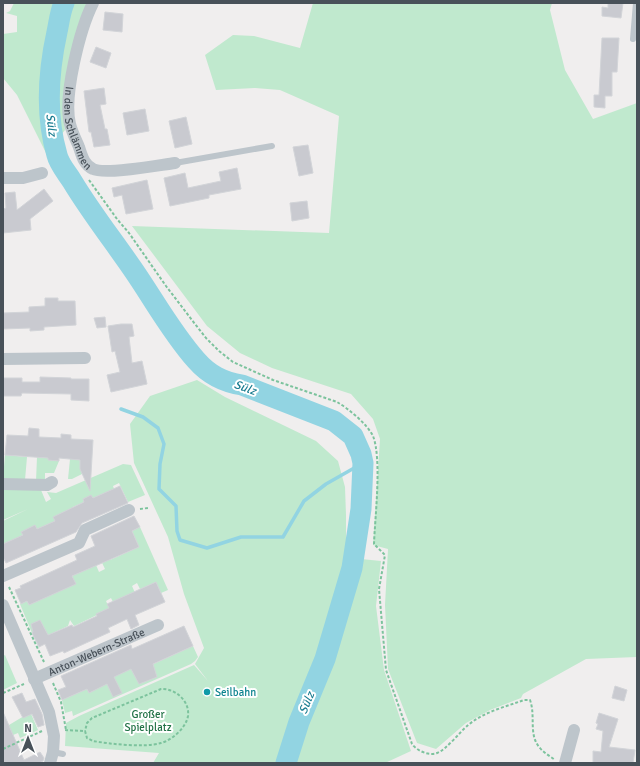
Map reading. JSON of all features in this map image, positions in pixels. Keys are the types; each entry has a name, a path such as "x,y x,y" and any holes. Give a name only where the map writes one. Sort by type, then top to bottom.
{"street":[{"name":"In den Schlämmen","path":"93,3 86,17 71,80 68,112 70,125 86,164 100,171 112,171 175,163"},
{"path":"3,178 23,178 42,174"},
{"path":"3,359 85,358"},
{"path":"3,484 47,485 52,482"},
{"path":"3,576 79,544 85,530 129,510"},
{"path":"3,605 8,631 34,679 48,712 54,736 55,756"},
{"name":"Anton-Webern-Straße","path":"34,679 158,625"},
{"path":"565,763 574,730"}],"lane":[{"path":"634,39 636,3"},
{"path":"175,163 272,146"}],"path":[{"path":"89,166 86,174 90,182 195,324 219,351 233,362 273,380 337,402 345,407 366,426 372,436 377,452 374,544 385,555 379,589 386,670 412,744 416,750 437,753 468,725 491,712 524,700 530,700 532,706 534,738 540,749 560,763"},
{"path":"3,693 34,679"},
{"path":"161,689 167,689 177,694 181,697 187,708 188,716 184,726 169,739 160,743 140,745 93,741 87,738 86,731 87,723 92,718 161,689"},
{"path":"3,749 52,727 66,730 86,731"}],"green space":[{"path":"14,3 55,3 45,55 40,104 51,146 46,153 17,95 3,78 3,34 17,32 17,16 6,13 10,11"},
{"path":"73,3 88,3 63,110 65,130 60,136 60,69 65,35"},
{"path":"313,3 552,3 550,10 565,70 593,119 637,103 637,657 586,659 523,694 521,698 490,710 466,723 436,749 417,743 388,669 385,605 388,549 373,545 380,439 373,419 351,394 272,368 240,353 207,326 132,226 329,233 339,116 280,90 255,88 216,90 205,55 233,35 254,36 300,48"},
{"name":"Großer Spielplatz","path":"197,380 225,397 316,441 338,461 345,487 346,553 361,559 381,561 376,606 384,670 411,751 385,763 153,763 159,753 65,746 66,723 79,716 194,665 208,681 195,664 204,648 184,594 168,537 134,463 130,424 150,396"},
{"path":"5,455 27,457 25,480 3,478"},
{"path":"37,457 59,461 54,473 45,473 45,481 36,481"},
{"path":"70,459 80,460 80,464 82,464 82,474 72,479 68,479"},
{"path":"123,464 131,465 145,495 128,502 119,483 113,486 114,489 93,498 91,496 83,499 84,502 73,507 74,509 54,517 55,521 37,529 35,526 21,532 23,535 4,544 3,543 3,521 28,509 3,520 3,489 41,490 46,502 51,499 47,492 56,493"},
{"path":"140,527 168,590 161,593 156,582 140,589 137,583 132,586 140,604 113,602 111,598 106,601 110,610 97,614 74,626 70,620 68,626 46,636 42,629 32,633 20,604 27,601 29,605 46,597 73,578 72,576 96,565 99,572 105,569 95,548 103,544 110,560 139,547 132,531"},
{"path":"193,646 198,657 191,664 73,716 72,711 65,713 62,700 87,689 89,693 98,688 96,684 139,665 147,667"},
{"path":"5,655 17,683 3,690 3,656"},
{"path":"25,700 38,730 20,738 18,733 13,735 8,724 9,725 24,716 18,703"}],"building":[{"path":"608,3 623,3 621,18 602,16 602,7 608,8"},
{"path":"105,12 123,14 122,32 103,30"},
{"path":"602,38 619,38 617,72 612,72 612,96 605,96 605,108 594,107 594,95 599,95"},
{"path":"96,47 111,53 106,68 90,62"},
{"path":"104,88 106,104 100,105 110,145 94,147 91,132 89,132 84,91"},
{"path":"145,109 149,131 127,135 123,113"},
{"path":"186,117 192,144 175,148 169,121"},
{"path":"308,145 313,173 299,176 293,147"},
{"path":"237,168 241,189 209,195 209,198 170,206 164,178 185,173 188,188 221,181 219,172"},
{"path":"147,180 153,209 126,214 122,195 114,197 112,188"},
{"path":"44,189 53,201 30,219 31,230 3,233 3,209 6,208 5,193 15,192 17,210"},
{"path":"307,201 309,218 292,221 290,203"},
{"path":"45,298 58,298 58,301 75,301 76,325 44,327 44,330 30,331 30,328 3,329 3,313 29,312 29,307 45,306"},
{"path":"105,317 106,327 97,328 94,318"},
{"path":"132,324 134,336 129,337 132,363 142,361 147,384 111,392 107,375 120,372 115,351 112,352 108,326"},
{"path":"40,377 89,379 89,401 71,400 71,394 22,393 21,396 3,396 3,378 22,378 22,382 40,382"},
{"path":"29,428 39,429 39,437 61,438 61,434 71,435 71,439 93,440 90,491 80,469 80,460 59,458 59,461 48,460 48,458 5,455 7,435 28,436"},
{"path":"120,486 128,503 82,523 76,532 6,563 3,557 3,544 23,535 21,532 35,525 37,529 55,521 53,517 84,502 83,499 91,495 93,498"},
{"path":"134,516 140,527 132,531 139,547 72,576 76,584 29,605 27,601 21,604 15,590 21,588 20,586 77,560 75,555 95,546 91,536"},
{"path":"156,582 165,602 135,615 139,625 131,629 127,619 108,628 110,632 64,653 63,651 50,656 45,644 39,647 32,633 31,624 40,620 48,635 72,625 73,627 97,616 96,614 109,608 107,604"},
{"path":"184,626 193,646 153,664 157,677 139,684 131,669 114,677 122,693 113,697 107,684 89,693 87,689 62,700 58,690 66,687 61,676 131,645 132,649"},
{"path":"615,686 627,690 624,701 612,698"},
{"path":"22,693 26,702 35,699 42,714 44,725 38,727 32,714 23,718 12,697"},
{"path":"3,712 24,760 40,752 44,758 43,761 39,763 3,763"},
{"path":"599,713 618,719 609,747 635,750 633,763 593,763 593,751 601,752 603,731 596,729"}],"waterway":[{"name":"Sülz","path":"64,3 54,47 49,94 49,109 53,140 59,162 178,338 206,370 223,380 242,385 334,421 353,436 361,454 363,463 361,509 352,568 325,659 299,722 286,763"},
{"path":"121,409 143,417 158,428 164,444 160,464 159,489 176,506 177,531 180,540 207,548 241,537 283,537 304,501 326,484 363,463"}],"place":[{"name":"Seilbahn","path":"207,692"}]}
